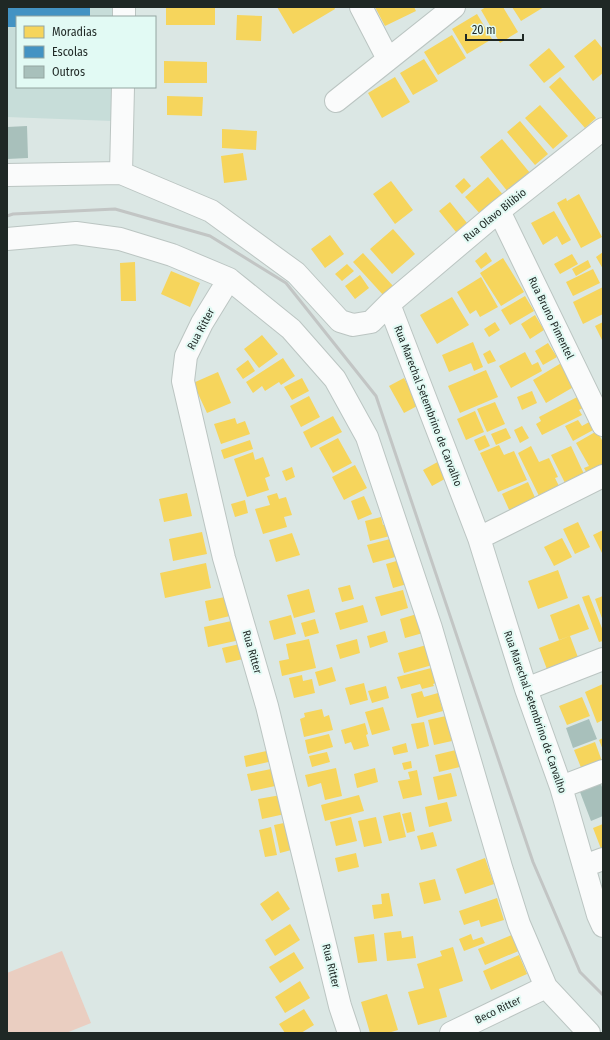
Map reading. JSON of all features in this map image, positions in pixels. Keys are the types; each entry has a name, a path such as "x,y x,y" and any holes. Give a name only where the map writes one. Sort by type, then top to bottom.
{"street":[{"path":"361,7 388,59"},
{"path":"336,101 454,7"},
{"path":"121,173 123,88"},
{"name":"Rua Olavo Bilibio","path":"389,304 499,211 603,129"},
{"path":"7,175 121,173 211,211 296,273 340,321 353,325 371,322 389,304"},
{"name":"Rua Bruno Pimentel","path":"499,211 603,425"},
{"path":"7,238 76,233 120,239 172,255 229,279 291,328 335,379 367,437 431,628 519,924 546,987 589,1033"},
{"name":"Rua Ritter","path":"229,279 202,323 186,356 182,381 224,558 267,706 340,1006 349,1033"},
{"name":"Rua Marechal Setembrino de Carvalho","path":"389,304 479,538 526,689 561,787 594,863 603,926"},
{"path":"479,538 603,476"},
{"path":"526,689 603,659"},
{"path":"561,787 603,771"},
{"name":"Beco Ritter","path":"451,1033 546,987"}],"shaded area":[{"path":"7,7 115,7 114,16 16,16 16,88 113,88 112,121 7,117"},
{"path":"62,951 91,1023 66,1033 7,1033 7,973"}],"building: Moradias":[{"path":"166,7 215,7 215,25 166,25"},
{"path":"277,7 334,7 335,9 293,34"},
{"path":"375,7 414,7 416,11 385,26"},
{"path":"486,7 503,7 518,32 500,43 481,10"},
{"path":"512,7 544,7 521,21"},
{"path":"477,14 492,39 467,54 452,29"},
{"path":"237,15 262,16 261,41 236,40"},
{"path":"452,35 466,58 438,75 424,52"},
{"path":"595,39 603,49 603,73 593,81 574,56"},
{"path":"549,48 565,67 544,83 529,65"},
{"path":"424,59 438,81 413,95 400,73"},
{"path":"164,61 207,62 207,83 164,83"},
{"path":"395,77 410,102 382,118 368,93"},
{"path":"560,77 596,118 585,128 549,87"},
{"path":"167,96 203,97 202,116 167,115"},
{"path":"540,105 568,136 553,149 525,118"},
{"path":"520,121 548,154 535,165 507,132"},
{"path":"222,129 257,131 256,150 222,148"},
{"path":"502,139 530,173 508,192 480,157"},
{"path":"243,153 247,180 224,183 221,156"},
{"path":"488,177 505,197 482,216 465,197"},
{"path":"464,178 471,186 462,194 455,186"},
{"path":"391,181 413,210 395,224 373,194"},
{"path":"579,194 602,237 581,248 557,203 566,198 567,201"},
{"path":"450,202 467,223 456,232 439,211"},
{"path":"554,211 571,240 562,245 557,236 543,245 531,223"},
{"path":"393,229 415,254 392,274 370,249"},
{"path":"330,235 344,254 325,268 311,249"},
{"path":"486,252 492,261 481,269 475,261"},
{"path":"603,252 603,269 596,257"},
{"path":"363,253 394,287 384,296 353,262"},
{"path":"572,254 578,264 560,274 554,264"},
{"path":"503,258 524,292 501,306 480,273"},
{"path":"588,260 591,267 576,276 572,269"},
{"path":"135,262 136,301 121,301 120,263"},
{"path":"347,264 354,271 342,281 335,274"},
{"path":"593,269 600,283 573,296 566,282"},
{"path":"171,271 200,283 190,307 161,294"},
{"path":"360,275 369,288 355,299 345,286"},
{"path":"481,277 498,307 480,317 476,310 470,314 457,292"},
{"path":"603,287 603,314 583,324 573,302"},
{"path":"525,296 534,311 510,325 501,310"},
{"path":"452,297 469,325 437,344 420,315"},
{"path":"535,315 544,330 530,339 521,324"},
{"path":"495,322 500,330 489,337 484,329"},
{"path":"603,322 603,342 595,326"},
{"path":"262,335 278,354 259,368 244,349"},
{"path":"473,342 483,367 474,371 471,363 449,372 442,355"},
{"path":"548,343 557,357 543,365 535,351"},
{"path":"490,350 496,361 488,364 483,354"},
{"path":"525,352 532,365 538,362 542,371 511,388 499,366"},
{"path":"283,358 295,376 281,385 279,382 265,391 262,386 253,393 246,382"},
{"path":"248,360 255,371 243,379 236,369"},
{"path":"563,362 577,385 546,403 533,380"},
{"path":"486,370 498,397 460,413 448,386"},
{"path":"218,372 231,403 207,413 193,383"},
{"path":"302,378 309,391 292,400 284,387"},
{"path":"404,378 419,405 404,413 389,386"},
{"path":"532,391 537,403 522,410 517,397"},
{"path":"581,395 587,406 579,410 582,415 542,435 536,424 541,421 539,417"},
{"path":"309,396 320,417 301,427 290,406"},
{"path":"495,402 505,424 487,432 477,409"},
{"path":"475,411 484,432 466,440 457,419"},
{"path":"333,416 342,432 311,448 303,432"},
{"path":"235,418 237,424 245,421 250,434 221,444 214,424"},
{"path":"578,420 582,426 591,421 595,429 573,441 565,426"},
{"path":"522,426 529,438 520,443 514,430"},
{"path":"506,428 511,438 496,445 491,434"},
{"path":"597,431 603,442 603,472 590,479 584,468 589,466 576,443"},
{"path":"485,435 490,446 479,451 474,440"},
{"path":"338,438 352,463 333,473 319,448"},
{"path":"250,440 253,449 224,459 221,450"},
{"path":"499,445 504,455 514,451 527,480 498,492 480,453"},
{"path":"531,446 539,462 549,458 558,477 555,478 560,488 540,498 518,453"},
{"path":"571,446 584,474 565,483 551,455"},
{"path":"253,452 255,460 263,457 270,476 265,478 269,490 247,497 234,459"},
{"path":"443,459 452,475 432,486 423,470"},
{"path":"355,465 367,488 344,500 332,477"},
{"path":"292,467 295,477 286,481 282,471"},
{"path":"528,482 537,502 511,514 502,494"},
{"path":"187,493 192,516 164,522 159,499"},
{"path":"277,493 279,499 286,497 292,515 284,517 287,527 263,534 255,509 270,505 267,496"},
{"path":"364,496 372,514 358,520 351,501"},
{"path":"245,500 248,513 235,517 231,504"},
{"path":"381,517 383,525 387,524 390,536 370,541 365,521"},
{"path":"578,522 590,547 575,554 563,529"},
{"path":"603,530 603,555 593,535"},
{"path":"202,532 207,554 173,561 169,539"},
{"path":"292,533 300,555 276,562 269,540"},
{"path":"394,538 399,556 373,563 367,545"},
{"path":"562,538 572,557 554,566 544,547"},
{"path":"400,560 407,584 393,588 386,564"},
{"path":"206,563 211,588 165,598 160,573"},
{"path":"558,570 568,598 538,609 528,581"},
{"path":"350,585 354,599 342,602 338,588"},
{"path":"309,589 315,612 294,618 287,595"},
{"path":"403,590 408,608 381,616 375,597"},
{"path":"589,595 603,631 603,641 599,642 582,597"},
{"path":"230,596 234,615 209,621 205,601"},
{"path":"603,596 603,621 595,599"},
{"path":"579,604 589,629 559,640 550,615"},
{"path":"363,605 368,622 340,630 335,613"},
{"path":"417,614 423,633 405,638 400,619"},
{"path":"291,615 296,634 274,640 269,621"},
{"path":"315,619 319,633 305,637 301,623"},
{"path":"236,620 240,640 208,647 204,627"},
{"path":"385,631 388,642 370,648 367,636"},
{"path":"570,636 579,660 548,672 539,648"},
{"path":"309,639 316,668 282,676 279,661 289,659 286,644"},
{"path":"357,639 360,653 340,659 336,645"},
{"path":"240,644 243,659 226,663 222,648"},
{"path":"430,644 436,664 404,673 398,653"},
{"path":"332,667 336,681 319,686 315,672"},
{"path":"435,667 439,682 433,684 434,686 422,689 420,684 401,689 397,677"},
{"path":"302,675 303,681 312,679 315,693 294,698 289,678"},
{"path":"364,683 368,700 350,705 345,688"},
{"path":"603,684 603,720 597,723 585,692"},
{"path":"386,686 389,698 372,703 368,691"},
{"path":"422,691 424,697 438,693 443,711 417,718 411,694"},
{"path":"582,697 590,716 567,725 559,706"},
{"path":"383,707 390,730 372,735 365,712"},
{"path":"322,709 324,717 329,715 333,730 304,737 300,719 305,717 304,713"},
{"path":"446,716 452,741 434,745 428,720"},
{"path":"424,722 429,746 417,749 411,724"},
{"path":"365,723 369,746 354,750 351,742 345,744 341,730"},
{"path":"329,734 333,747 308,754 305,740"},
{"path":"603,738 603,750 599,740"},
{"path":"595,742 603,764 584,775 574,750"},
{"path":"406,743 408,752 394,755 392,747"},
{"path":"460,749 464,766 439,772 435,755"},
{"path":"271,750 273,761 246,767 244,756"},
{"path":"327,752 330,762 312,767 309,756"},
{"path":"411,761 412,768 404,770 402,763"},
{"path":"276,768 280,785 251,791 247,774"},
{"path":"336,768 342,796 325,800 321,783 308,787 305,775"},
{"path":"375,768 378,782 357,788 354,774"},
{"path":"417,770 422,795 403,799 398,781 410,779 408,772"},
{"path":"451,773 457,796 438,800 433,777"},
{"path":"281,795 285,814 262,819 258,799"},
{"path":"359,795 364,811 325,821 321,805"},
{"path":"447,802 452,821 429,827 425,807"},
{"path":"400,812 406,837 389,841 383,816"},
{"path":"411,812 415,831 407,833 402,814"},
{"path":"351,817 357,841 336,846 330,822"},
{"path":"376,817 382,843 364,847 358,821"},
{"path":"289,822 295,849 280,853 274,825"},
{"path":"603,824 603,854 593,828"},
{"path":"271,827 277,855 265,857 259,830"},
{"path":"433,832 437,846 421,850 417,836"},
{"path":"356,853 359,867 338,872 335,858"},
{"path":"485,858 494,884 465,894 456,869"},
{"path":"435,879 441,900 424,904 419,883"},
{"path":"278,891 290,909 272,921 260,904"},
{"path":"389,893 393,916 374,919 372,905 382,904 381,894"},
{"path":"497,898 504,920 481,927 479,920 464,925 459,911"},
{"path":"290,924 300,940 275,956 265,940"},
{"path":"401,931 402,938 413,936 416,958 387,961 384,933"},
{"path":"374,934 377,961 358,963 354,937"},
{"path":"471,934 473,940 482,937 485,943 464,951 459,939"},
{"path":"514,934 521,950 485,965 478,949"},
{"path":"453,947 463,981 439,989 447,1017 418,1025 408,992 424,988 417,964 442,956 440,951"},
{"path":"294,952 304,968 280,983 269,967"},
{"path":"519,955 527,974 491,990 483,971"},
{"path":"300,981 310,998 285,1013 275,997"},
{"path":"387,994 398,1030 388,1033 370,1033 361,1002"},
{"path":"304,1009 314,1025 301,1033 285,1033 279,1024"}],"building: Escolas":[{"path":"7,7 90,7 90,16 16,16 16,27 7,27"}],"building: Outros":[{"path":"27,126 28,158 7,159 7,127"},
{"path":"589,719 597,739 573,748 566,728"},
{"path":"601,784 603,790 603,816 591,821 580,792"}],"railway":[{"path":"7,216 13,214 115,209 210,236 286,283 376,396 533,862 580,972 603,995"}]}
